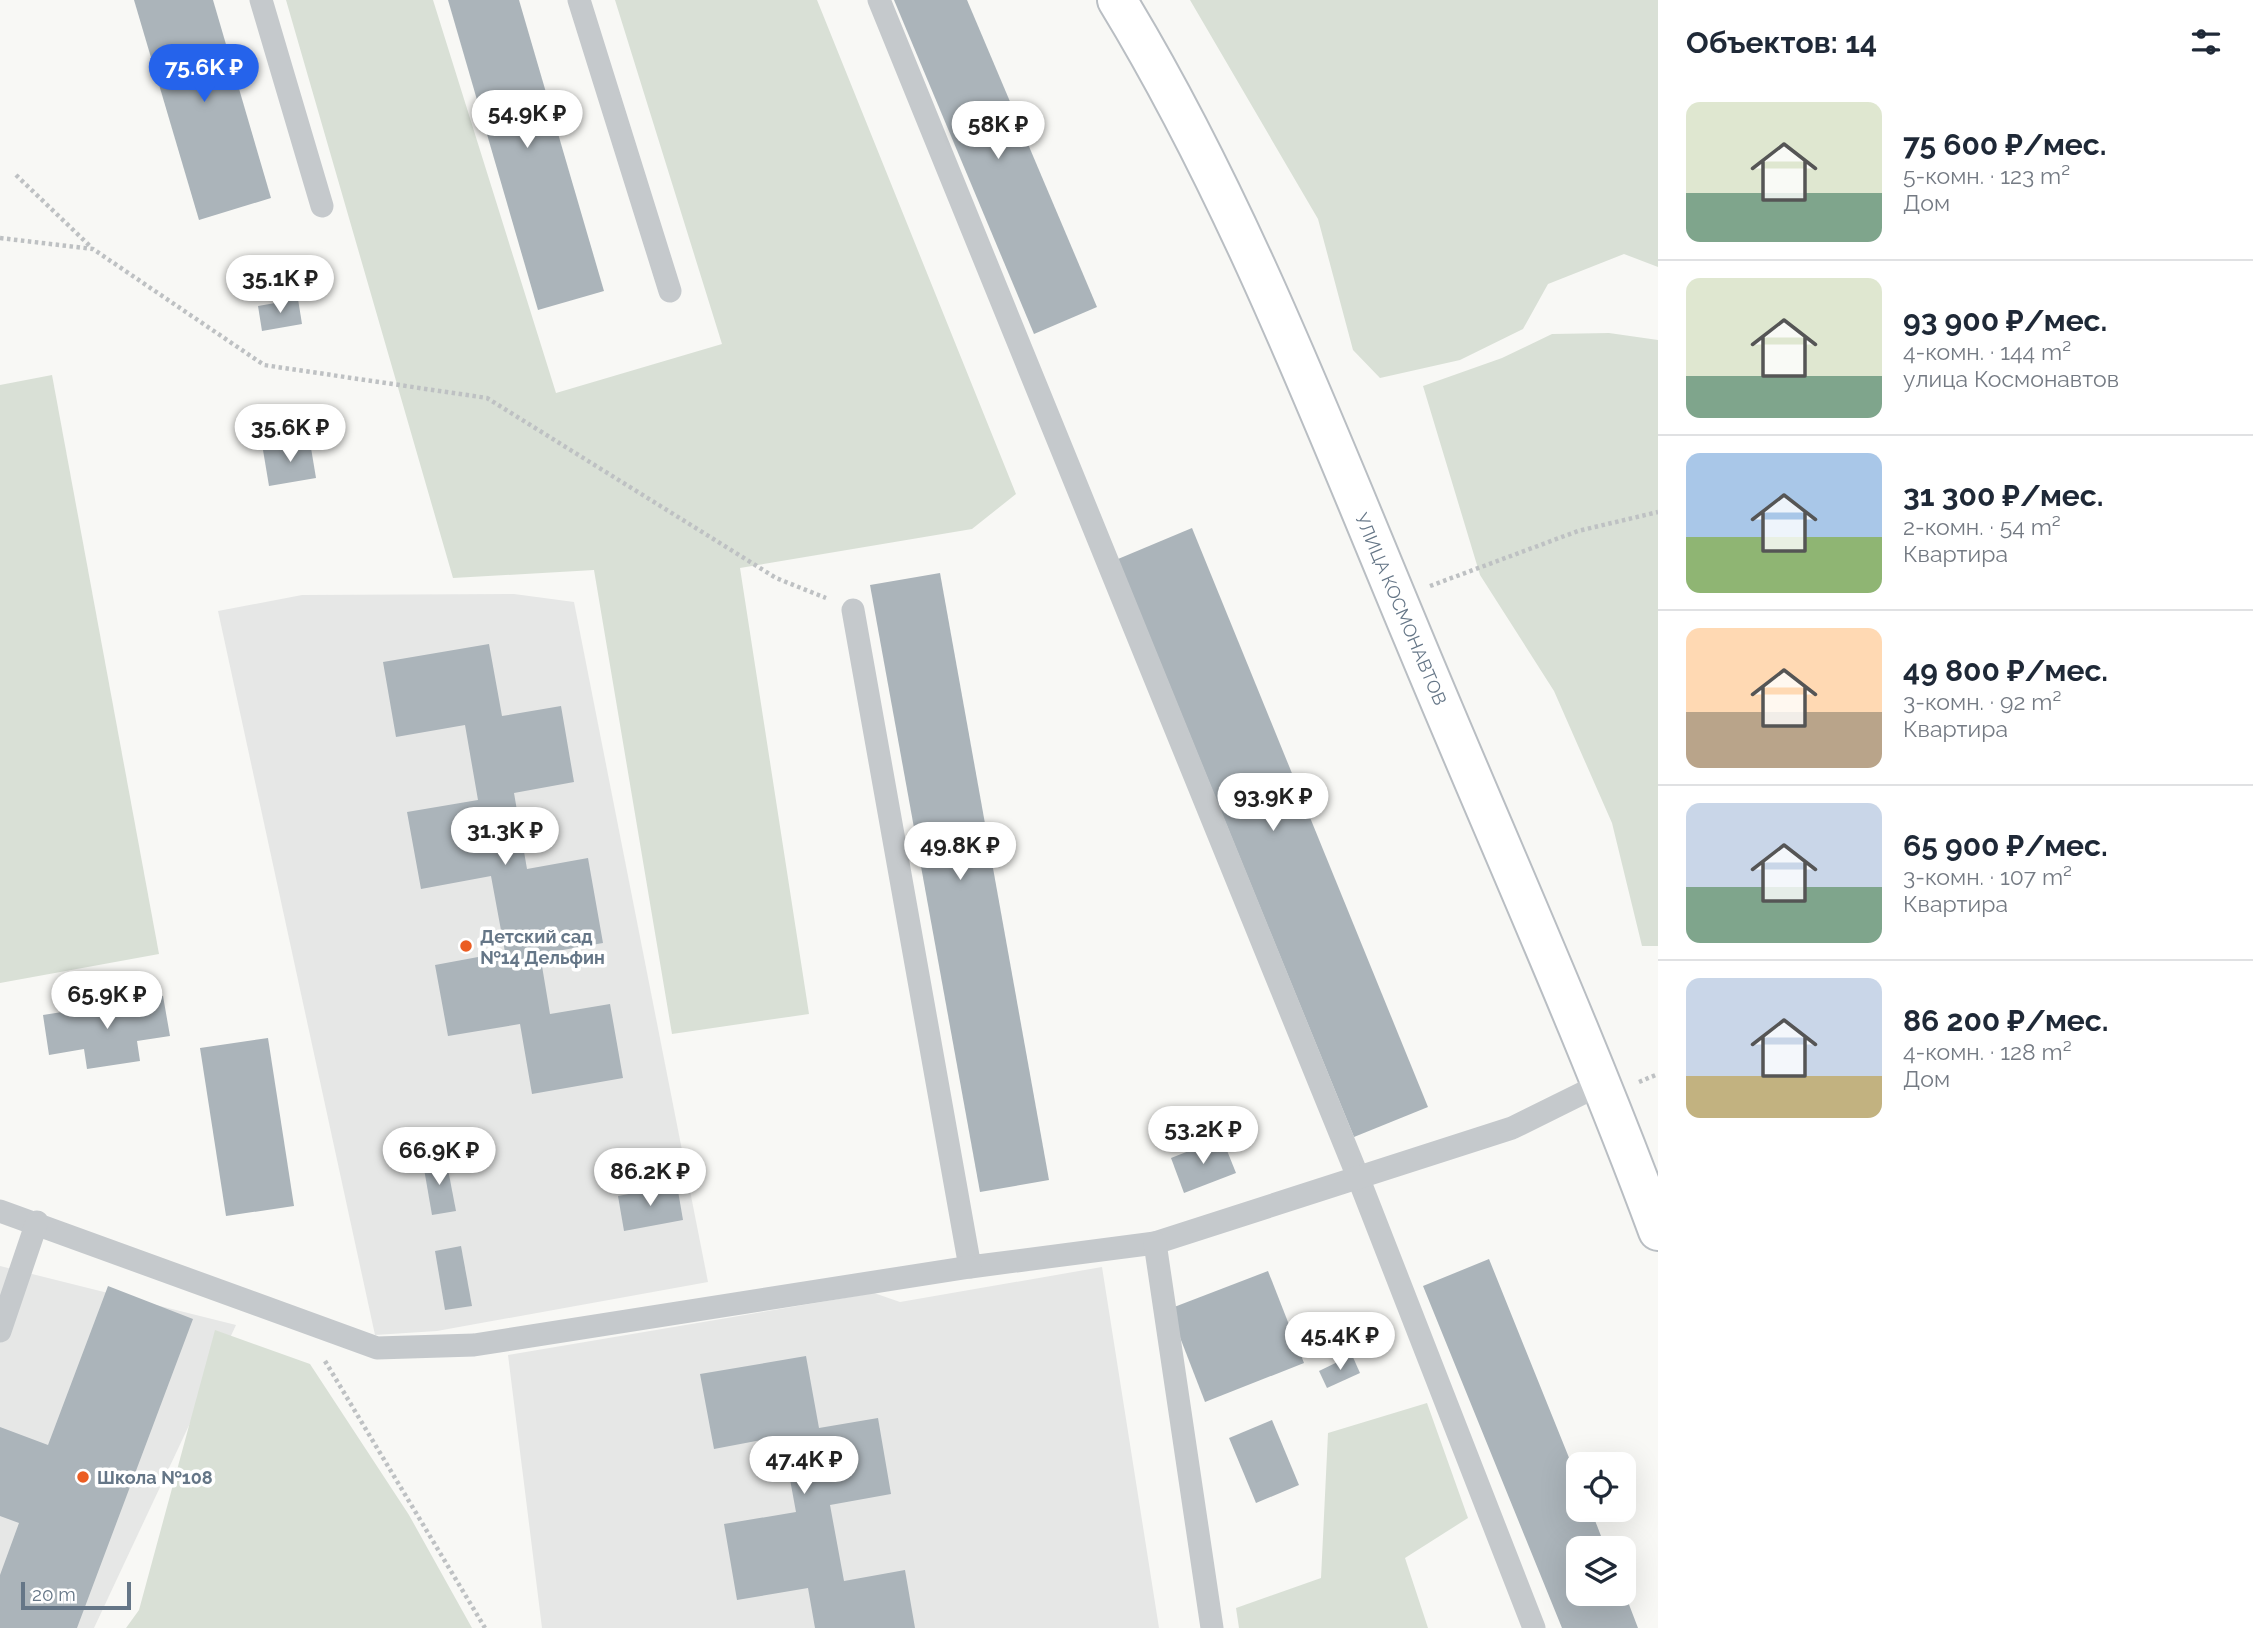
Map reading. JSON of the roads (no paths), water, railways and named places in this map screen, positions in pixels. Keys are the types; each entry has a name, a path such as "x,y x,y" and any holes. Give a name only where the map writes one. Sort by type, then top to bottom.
{"street":[{"name":"УЛИЦА КОСМОНАВТОВ","path":"1117,0 1188,128 1233,219 1397,599 1658,1231"}],"lane":[{"path":"261,0 322,206"},
{"path":"579,0 670,291"},
{"path":"878,0 1358,1177 1534,1628"},
{"path":"853,610 970,1267"},
{"path":"0,1211 377,1348 474,1345 970,1267 1155,1243 1512,1128 1599,1085"},
{"path":"0,1331 37,1223"},
{"path":"1155,1243 1212,1628"}],"place":[{"name":"Детский сад №14 Дельфин","path":"466,946"},
{"name":"Школа №108","path":"83,1477"}]}
